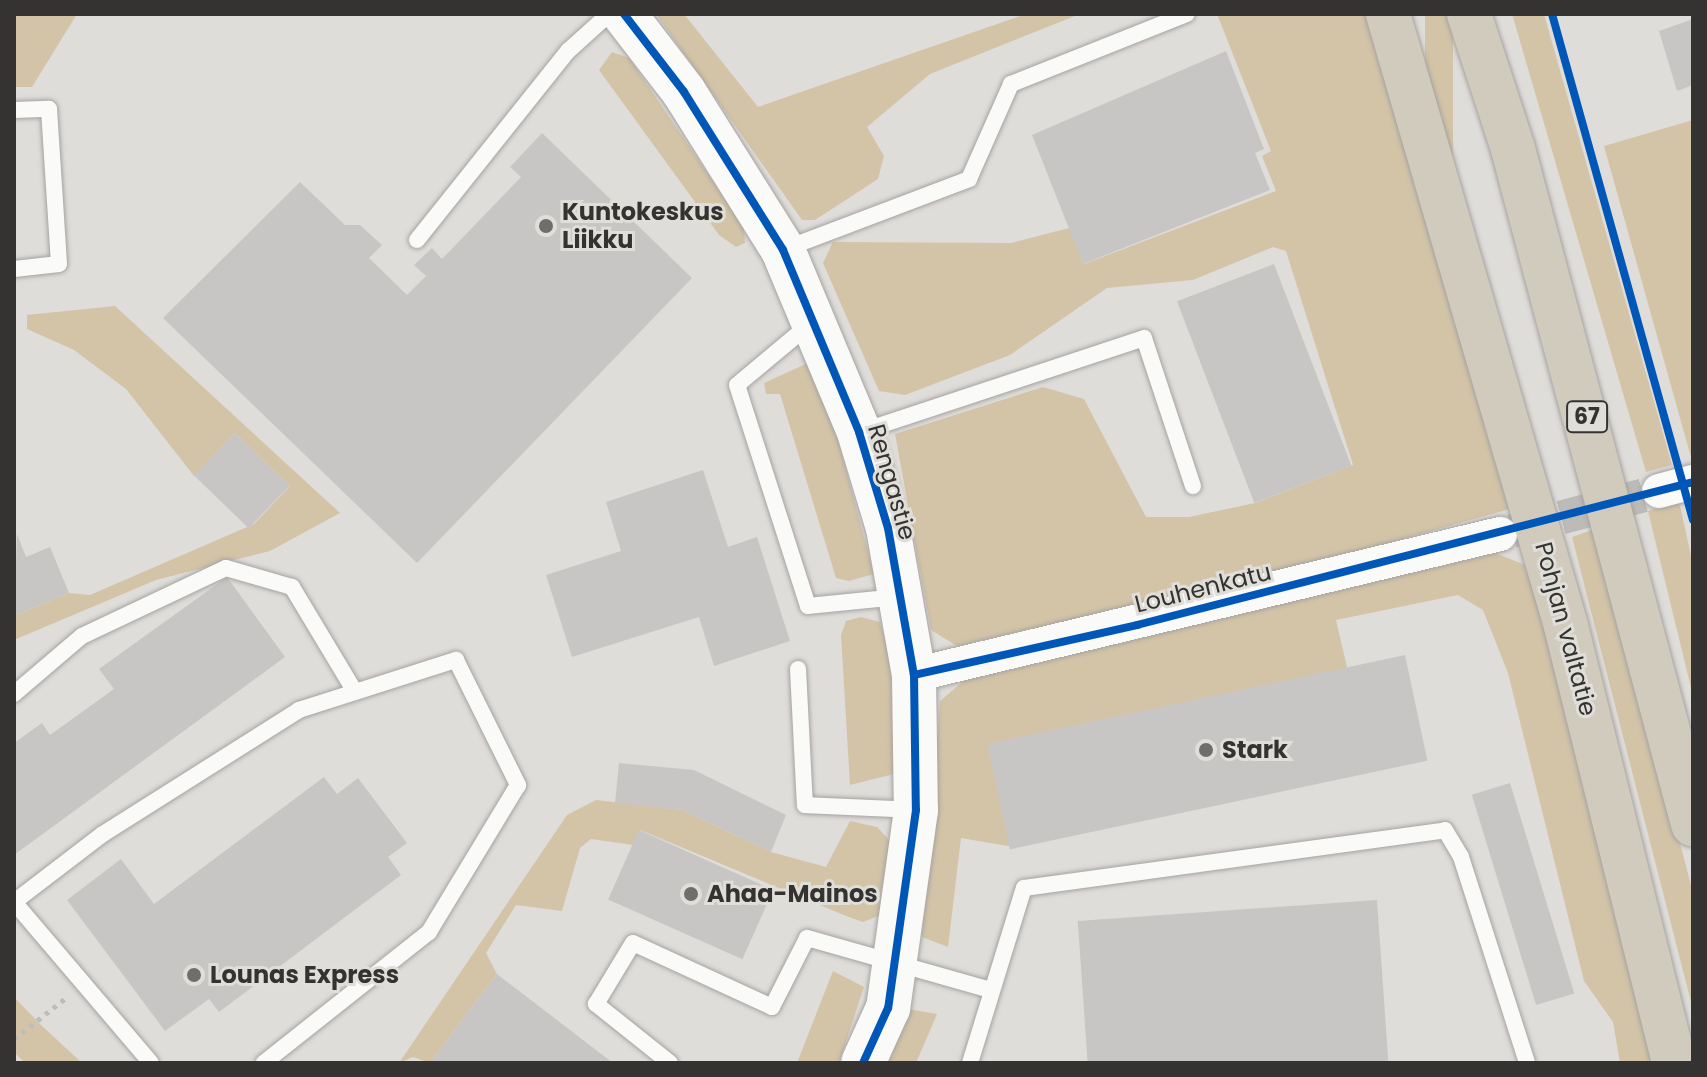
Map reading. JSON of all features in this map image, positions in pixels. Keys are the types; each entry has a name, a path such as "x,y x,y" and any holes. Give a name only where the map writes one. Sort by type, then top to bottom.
{"highway":[{"name":"Pohjan valtatie","path":"1388,14 1566,626 1674,1063"},
{"name":"67","path":"1469,14 1513,149 1693,824"}],"street":[{"name":"Rengastie","path":"624,14 684,92 783,250 859,432 901,597 914,675 916,810 888,1008 863,1063"},
{"path":"1659,491 1693,482"},
{"name":"Louhenkatu","path":"914,675 1500,534"}],"lane":[{"path":"417,240 568,51 609,14"},
{"path":"783,250 969,179 1011,84 1187,14"},
{"path":"14,110 49,109 59,264 14,269"},
{"path":"814,321 737,385 808,606 901,597"},
{"path":"859,432 1144,338 1193,486"},
{"path":"14,694 82,636 226,568 292,587 355,692"},
{"path":"151,1063 14,902 103,834 299,710 456,660 518,785 429,932 264,1063"},
{"path":"798,669 805,805 916,810"},
{"path":"970,1063 1024,888 1445,830 1461,857 1527,1063"},
{"path":"670,1063 596,1004 633,943 772,1007 807,938 991,990"}],"path":[{"path":"14,1039 84,984"}],"shaded area":[{"path":"14,14 77,14 32,87 14,87"},
{"path":"656,14 684,14 758,107 1026,14 1080,14 930,74 867,127 884,156 878,179 815,220 802,220"},
{"path":"1217,14 1368,14 1510,509 1283,572 957,646 931,630 895,434 1043,387 1084,399 1146,517 1189,517 1255,503 1353,465 1286,251 1273,247 1193,280 1107,288 1010,355 905,395 879,391 823,263 833,242 1011,243 1069,228 1084,264 1276,191 1262,156 1271,151"},
{"path":"1425,14 1453,14 1453,508 1425,508"},
{"path":"1512,14 1544,14 1672,465 1646,472"},
{"path":"612,52 629,58 744,227 745,243 736,247 719,235 599,70"},
{"path":"1693,120 1693,460 1692,461 1604,146"},
{"path":"115,306 340,513 270,551 156,580 14,640 14,616 69,593 90,595 254,524 290,486 235,433 194,476 126,389 74,350 27,329 27,315"},
{"path":"808,363 823,384 874,574 849,581 836,578 780,394 766,394 764,383"},
{"path":"1679,501 1693,565 1693,696 1648,511"},
{"path":"1598,528 1693,893 1693,1010 1572,537"},
{"path":"1493,552 1525,565 1544,623 1654,1063 1620,1063 1613,1022 1584,981 1508,673 1483,610 1458,595 1336,620 1347,667 1008,846 961,838 948,947 922,937 940,701 966,679"},
{"path":"861,617 880,622 891,660 894,774 850,785 841,635 846,621"},
{"path":"596,800 682,810 771,852 826,867 850,821 877,827 890,841 883,914 863,922 640,830 633,845 591,839 580,848 562,911 516,905 486,953 497,974 430,1063 413,1057 399,1063 567,815"},
{"path":"833,971 864,987 839,1063 797,1063"},
{"path":"14,997 82,1063 25,1063 14,1052"},
{"path":"908,1009 937,1014 916,1063 889,1063"}],"building":[{"path":"1693,19 1693,85 1677,91 1659,31"},
{"path":"1226,51 1264,149 1255,153 1270,190 1083,264 1032,135"},
{"path":"542,133 692,278 417,563 163,318 300,182 345,225 360,225 382,245 369,258 407,295 426,276 414,265 432,248 442,259 521,177 510,167"},
{"path":"1274,264 1351,466 1254,503 1177,301"},
{"path":"235,433 290,486 249,528 194,475"},
{"path":"703,470 728,547 757,537 790,641 714,666 699,617 572,657 546,575 621,551 606,502"},
{"path":"17,534 26,557 50,547 69,593 14,616"},
{"path":"227,577 285,657 14,855 14,743 42,723 50,735 114,689 99,669"},
{"name":"Stark","path":"1405,655 1427,761 1010,849 987,744"},
{"path":"619,763 694,770 786,815 771,852 682,810 615,803"},
{"path":"324,777 337,794 358,778 407,843 388,857 401,875 219,1012 209,999 165,1031 67,900 121,859 154,904"},
{"path":"1510,783 1574,993 1536,1005 1472,795"},
{"name":"Ahaa-Mainos","path":"639,830 773,890 742,959 608,899"},
{"path":"1377,900 1388,1063 1088,1063 1078,921"},
{"path":"497,974 613,1063 430,1063"}],"tunnel":[{"path":"1512,531 1659,491"}],"cycle path":[{"path":"624,14 684,92 783,250 859,432 888,528 914,675 916,810 888,1008 863,1063"},
{"path":"1552,14 1693,520"},
{"path":"914,675 1137,625 1693,482"}],"place":[{"name":"Kuntokeskus Liikku","path":"546,226"},
{"name":"Stark","path":"1206,750"},
{"name":"Ahaa-Mainos","path":"691,894"},
{"name":"Lounas Express","path":"194,975"}]}
